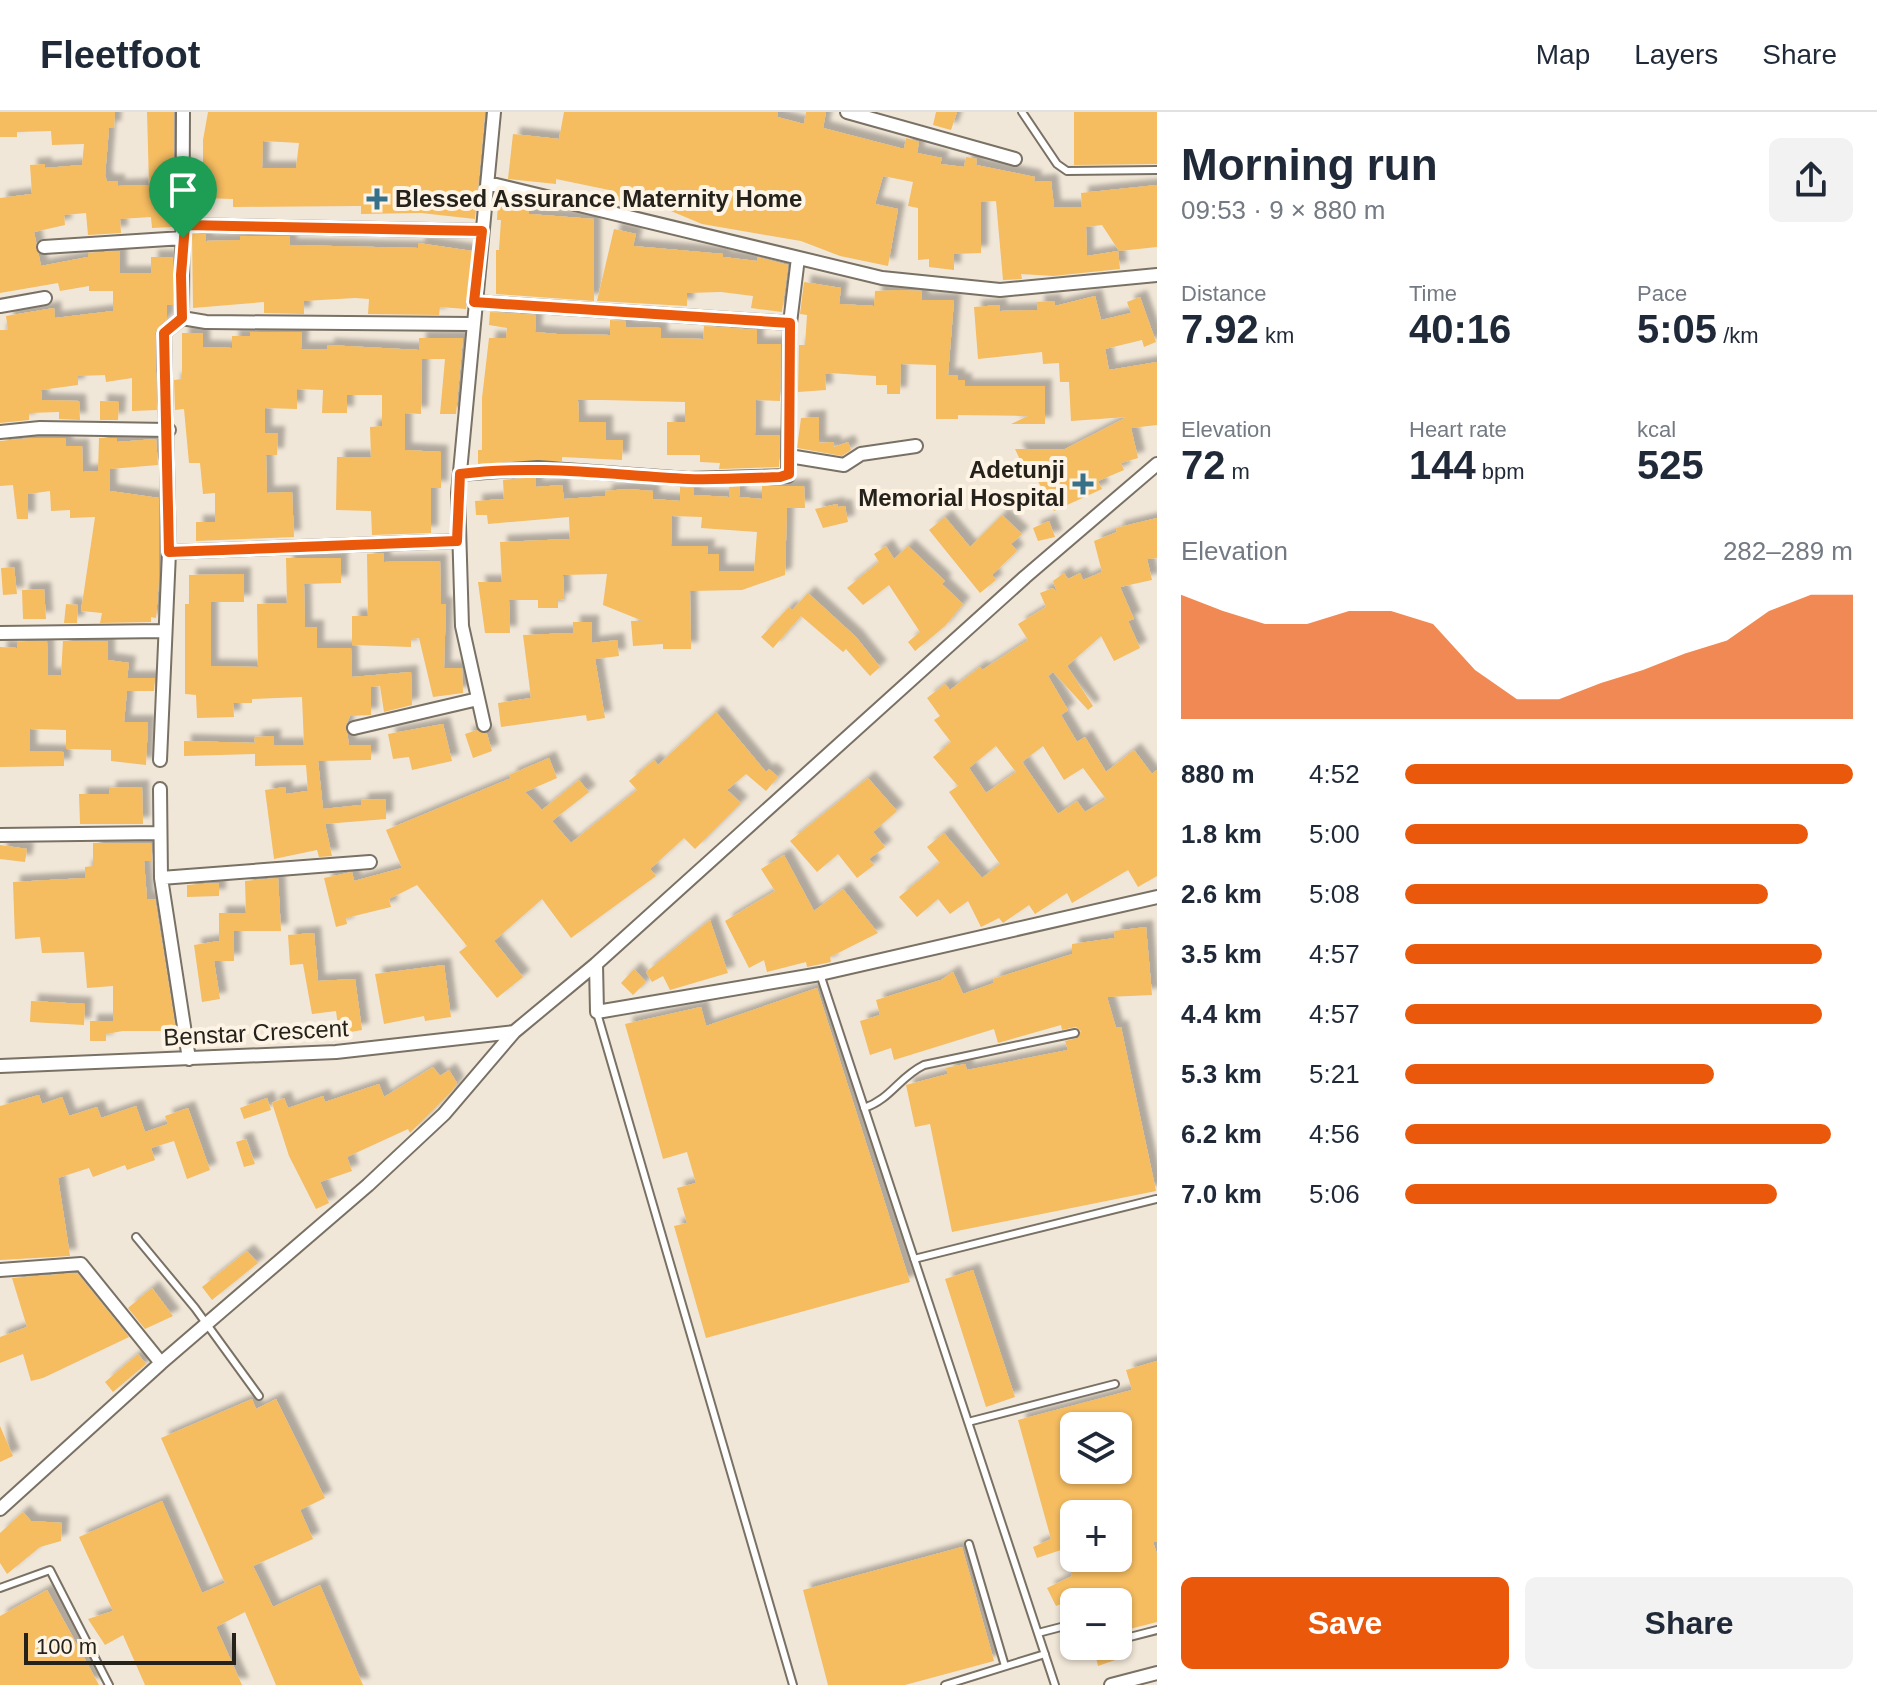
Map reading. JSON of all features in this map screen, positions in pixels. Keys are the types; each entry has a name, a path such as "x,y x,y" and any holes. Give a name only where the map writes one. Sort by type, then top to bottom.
{"street":[{"path":"182,318 185,225 183,112"},
{"path":"484,725 462,626 457,541 471,324 494,112"},
{"path":"847,112 1015,159"},
{"path":"488,183 882,278 1000,290 1157,275"},
{"path":"185,225 482,231"},
{"path":"44,247 183,238"},
{"path":"460,474 538,468 688,479 780,477 789,474 790,323 798,258"},
{"path":"0,306 45,298"},
{"path":"474,302 790,323"},
{"path":"160,760 169,552 169,430 164,333 182,318 206,322 471,324"},
{"path":"0,432 40,428 169,430"},
{"path":"789,456 844,465 861,454 916,446"},
{"path":"0,1509 444,1114 514,1032 596,964 931,660 1157,464"},
{"path":"169,552 457,541"},
{"path":"0,633 164,631"},
{"path":"354,728 478,699"},
{"path":"160,789 161,878 189,1059"},
{"path":"0,835 159,833"},
{"path":"161,878 370,862"},
{"path":"596,964 597,1012 820,974 1157,897"},
{"name":"Benstar Crescent","path":"0,1066 336,1052 514,1032"},
{"path":"0,1270 81,1264 161,1363"},
{"path":"1111,1685 1157,1673"}],"lane":[{"path":"1022,112 1057,164 1067,171 1157,170"},
{"path":"820,974 1055,1685"},
{"path":"597,1012 793,1685"},
{"path":"864,1108 889,1096 901,1077 924,1065 1075,1033"},
{"path":"914,1259 1156,1199"},
{"path":"136,1237 207,1324 259,1396"},
{"path":"968,1422 1115,1384"},
{"path":"969,1544 1005,1666"},
{"path":"0,1588 50,1570 109,1685"},
{"path":"1038,1633 1060,1627"},
{"path":"1132,1636 1157,1630"},
{"path":"945,1685 1045,1654"}],"building":[{"path":"0,112 115,112 114,128 109,128 105,176 107,181 118,181 118,186 149,185 147,112 174,112 173,227 152,228 151,217 120,219 121,233 88,235 86,213 64,215 65,225 34,232 41,266 88,257 88,253 120,251 120,273 151,273 151,257 173,257 173,305 167,305 167,319 155,333 157,410 132,411 132,378 106,382 105,375 78,376 78,385 41,390 42,400 79,401 80,420 59,419 59,412 29,413 29,420 0,423 0,330 8,330 6,316 54,308 55,318 113,311 113,291 89,291 89,286 60,291 58,283 0,293 0,198 32,194 30,165 45,164 45,168 82,165 84,144 52,145 51,131 17,132 17,137 0,137"},
{"path":"208,112 485,112 475,219 421,213 361,214 361,206 233,207 233,199 203,198 203,140","holes":["263,141 299,143 296,168 262,168"]},
{"path":"564,112 778,112 777,117 804,124 806,112 826,112 823,128 904,149 906,138 919,142 917,153 942,158 940,164 964,167 966,157 977,159 976,165 1035,177 1034,182 1051,181 1054,207 1082,207 1081,193 1157,185 1157,247 1119,251 1102,225 1086,227 1087,256 1118,251 1120,269 1053,276 1021,274 1022,279 1003,280 996,201 981,202 981,253 954,254 954,270 929,267 929,259 918,260 918,208 908,206 913,182 883,176 875,204 898,209 888,266 840,256 801,241 702,224 666,209 667,203 630,197 628,203 608,199 609,190 556,179 556,184 508,179 513,134 559,139"},
{"path":"936,112 957,112 951,130 933,125"},
{"path":"1074,112 1157,112 1157,164 1074,165"},
{"path":"498,201 529,203 529,214 594,219 594,301 496,294 496,250 499,250 501,220 497,220"},
{"path":"614,229 636,234 633,246 723,254 723,257 757,261 757,257 788,265 782,312 751,308 753,296 721,292 687,293 687,306 597,301"},
{"path":"192,234 206,234 206,241 240,240 240,236 290,236 290,245 418,248 418,243 472,251 466,309 440,307 439,315 368,314 369,299 355,298 304,301 304,314 264,313 264,302 193,308"},
{"path":"804,282 841,288 839,304 874,306 875,291 900,290 922,291 922,300 954,300 948,375 958,375 958,380 965,380 965,386 1045,386 1045,424 1011,424 1028,416 958,415 958,419 936,419 936,365 901,364 900,394 887,394 887,385 876,385 876,376 829,373 825,374 826,390 798,392 799,345 805,345 807,315 800,314"},
{"path":"1095,296 1101,320 1131,313 1127,302 1140,297 1156,342 1144,347 1142,340 1105,349 1109,370 1157,362 1157,425 1131,428 1138,458 1121,463 1124,470 1098,481 1102,489 1054,511 1032,470 1026,472 1015,449 1065,449 1127,417 1071,421 1069,382 1060,382 1059,363 1043,364 1042,352 978,359 974,307 1000,305 1000,311 1038,310 1037,302 1054,301 1055,306"},
{"path":"490,312 536,315 535,332 557,334 610,335 610,320 626,321 626,327 661,328 661,338 703,339 704,326 757,330 757,344 781,344 780,401 756,400 755,435 780,435 779,467 719,469 720,463 700,462 700,455 667,455 667,422 685,422 685,402 603,400 578,400 579,422 606,422 606,440 623,440 622,460 562,457 562,461 478,464 478,450 482,450 482,398 489,338 506,338 507,328 489,325"},
{"path":"250,332 302,332 301,349 327,349 327,345 419,350 419,338 463,338 456,414 440,414 445,359 422,359 421,414 405,413 405,450 441,452 441,488 431,488 431,533 372,535 371,511 336,510 337,457 371,457 370,427 382,426 382,395 347,395 347,413 322,413 323,390 297,389 297,409 265,408 265,433 278,433 277,455 266,455 267,493 292,492 294,537 196,541 196,522 215,522 215,493 203,494 200,463 189,463 184,409 175,410 174,380 182,379 182,333 203,333 203,347 232,348 232,336 250,336"},
{"path":"100,401 119,402 118,420 100,420"},
{"path":"819,417 819,443 834,442 834,447 848,442 851,450 842,456 797,448 801,418"},
{"path":"65,438 66,446 82,446 83,472 98,471 99,438 117,438 117,442 156,439 158,465 110,469 110,491 159,498 159,579 156,618 151,617 151,622 100,623 102,613 81,611 95,517 70,518 70,510 51,511 50,491 28,494 28,519 17,519 13,485 0,486 0,441"},
{"path":"536,477 536,487 562,485 564,499 605,496 605,491 627,489 653,491 653,499 680,501 680,487 694,488 694,495 729,497 729,487 740,486 739,497 762,499 762,486 804,486 805,508 787,508 785,575 742,590 690,591 691,649 663,649 663,644 633,646 631,621 643,621 603,605 607,574 563,575 564,599 558,600 558,608 538,608 538,600 509,600 510,633 485,633 478,582 502,582 500,542 570,539 569,517 488,524 487,515 476,515 475,501 504,499 503,480","holes":["672,516 702,517 701,528 757,532 754,571 719,571 719,554 707,554 708,546 671,546"]},
{"path":"837,504 838,507 845,506 848,522 823,528 815,509"},
{"path":"1002,515 1022,534 1011,544 1017,551 992,575 996,580 980,593 929,530 945,517 970,547"},
{"path":"1157,518 1157,558 1147,559 1152,580 1120,587 1134,619 1128,621 1140,648 1114,661 1101,636 1067,666 1093,706 1088,710 1053,672 1048,676 1068,710 1061,715 1077,742 1085,737 1106,772 1134,750 1152,774 1157,770 1157,876 1138,887 1128,870 1072,903 1067,893 1035,914 1029,905 1003,923 999,918 981,927 968,901 950,914 938,899 917,917 899,897 940,863 927,847 944,833 982,878 1000,864 949,792 958,786 933,757 951,742 934,720 940,716 927,698 945,684 950,690 980,667 982,670 1028,640 1018,624 1046,607 1040,593 1053,588 1057,592 1053,581 1064,573 1068,579 1080,573 1083,580 1102,572 1094,541 1117,532 1116,528","holes":["996,746 1016,772 986,793 969,768","1043,746 1064,780 1083,768 1106,799 1085,812 1077,801 1058,814 1022,762"]},
{"path":"1049,521 1055,537 1038,541 1033,528"},
{"path":"886,546 894,559 908,546 945,581 942,584 963,604 945,626 915,651 908,642 920,632 889,585 863,605 847,588 879,562 874,554"},
{"path":"384,553 384,562 440,561 441,604 446,604 444,668 462,668 463,693 433,697 419,638 411,639 411,647 352,645 352,616 368,616 367,554"},
{"path":"286,558 341,558 341,583 304,584 305,627 317,627 317,648 351,648 352,677 411,672 412,705 384,712 380,686 371,687 371,715 350,716 346,725 349,745 371,745 371,760 318,761 323,809 361,805 361,800 386,799 386,819 325,824 332,856 319,857 317,850 274,859 265,790 285,787 286,794 308,791 306,765 255,766 255,754 184,756 184,741 255,743 254,737 274,736 274,745 304,745 302,697 252,699 252,703 233,703 234,717 197,718 196,695 185,694 185,604 189,604 189,575 244,574 244,602 211,602 211,666 258,667 257,604 287,603"},
{"path":"14,567 17,594 3,595 1,568"},
{"path":"44,589 46,619 23,619 22,590"},
{"path":"808,593 856,637 880,667 870,676 846,649 843,652 801,616 773,648 761,637 789,607 792,610"},
{"path":"66,604 78,605 77,623 64,623"},
{"path":"573,622 592,622 592,643 617,640 619,656 595,659 605,718 587,721 586,715 501,727 498,703 531,698 523,635 573,633"},
{"path":"47,641 48,675 61,675 63,641 108,641 108,660 129,663 127,678 155,678 154,691 127,691 124,722 148,722 146,765 111,761 111,750 66,749 66,730 30,729 30,751 64,752 64,766 0,767 0,647 17,648 17,642"},
{"path":"716,712 766,772 769,769 778,777 766,791 746,774 727,790 741,803 695,849 684,838 650,869 656,876 571,938 542,899 494,941 523,977 497,998 459,952 467,946 417,885 389,899 391,907 346,918 347,924 336,927 324,878 352,872 354,881 402,868 386,830 511,778 509,775 549,758 557,778 525,792 542,810 579,780 589,792 552,821 571,843 637,790 629,781 654,760 658,765"},
{"path":"443,724 452,761 412,770 409,757 393,759 388,734"},
{"path":"477,730 487,734 492,751 473,758 465,734"},
{"path":"868,778 897,811 873,832 885,847 869,859 874,865 857,878 838,854 817,872 790,841"},
{"path":"142,787 143,824 80,824 79,794 109,794 109,788"},
{"path":"93,843 151,843 152,861 144,861 147,899 155,899 176,1031 123,1031 106,1034 106,1041 90,1041 90,1021 113,1021 113,986 87,988 84,952 42,953 40,937 15,939 13,882 85,878 85,867 93,866"},
{"path":"0,845 27,849 25,862 0,859"},
{"path":"784,855 814,911 843,889 878,933 830,957 831,962 807,967 806,962 767,972 764,960 749,968 725,921 775,891 761,869"},
{"path":"278,878 281,931 234,931 234,961 214,961 220,999 202,1002 194,945 219,941 219,913 246,913 245,881"},
{"path":"219,883 219,896 187,897 187,885"},
{"path":"710,920 728,973 670,990 663,976 652,982 646,972"},
{"path":"1146,927 1152,995 1107,997 1116,1028 1121,1027 1156,1191 952,1232 930,1124 915,1127 906,1085 948,1074 946,1068 965,1064 967,1070 1068,1050 1065,1041 1078,1038 1081,1031 1076,1027 1062,1030 1061,1025 998,1043 994,1029 894,1060 891,1048 870,1055 860,1021 880,1015 876,1000 941,980 953,972 963,994 994,983 993,979 1072,954 1072,944 1115,938 1114,931"},
{"path":"314,933 318,981 355,979 362,1030 339,1034 336,1011 312,1014 303,964 290,965 288,935"},
{"path":"444,965 451,1017 425,1021 424,1016 384,1024 375,974"},
{"path":"634,969 646,982 633,995 621,983"},
{"path":"817,988 910,1282 706,1338 674,1226 687,1223 677,1188 696,1183 687,1152 663,1159 625,1024 701,1007 706,1026"},
{"path":"31,1001 85,1004 84,1025 30,1022"},
{"path":"433,1067 440,1076 449,1070 457,1083 452,1091 410,1133 408,1129 347,1157 352,1171 320,1182 329,1203 316,1209 289,1156 272,1103 284,1098 288,1108 323,1096 325,1102 379,1084 384,1097"},
{"path":"39,1095 42,1104 62,1097 69,1116 97,1107 101,1118 136,1106 145,1132 168,1124 165,1116 188,1108 210,1170 187,1179 174,1141 151,1148 155,1160 127,1170 125,1165 93,1177 89,1168 58,1178 70,1256 0,1260 0,1106"},
{"path":"267,1098 271,1110 244,1119 240,1108"},
{"path":"246,1139 255,1164 244,1167 236,1142"},
{"path":"247,1251 258,1263 212,1300 202,1287"},
{"path":"973,1270 1015,1397 986,1407 945,1279"},
{"path":"77,1273 129,1337 31,1381 23,1354 0,1363 0,1337 27,1327 12,1278"},
{"path":"152,1288 173,1316 145,1329 128,1308"},
{"path":"138,1354 146,1364 113,1392 105,1382"},
{"path":"1157,1361 1157,1541 1153,1542 1157,1554 1157,1622 1132,1628 1132,1588 1060,1588 1060,1604 1056,1606 1047,1588 1072,1576 1071,1572 1132,1572 1132,1500 1060,1500 1060,1550 1037,1558 1033,1547 1051,1539 1018,1420 1132,1390 1126,1370"},
{"path":"252,1399 256,1409 276,1399 325,1498 300,1510 313,1539 253,1566 273,1607 320,1585 363,1685 276,1685 245,1612 216,1627 242,1685 145,1685 123,1635 105,1645 88,1619 113,1611 79,1537 162,1501 202,1593 225,1583 161,1438"},
{"path":"0,1426 13,1456 0,1462"},
{"path":"23,1512 31,1521 62,1523 61,1541 40,1547 7,1574 0,1563 0,1533"},
{"path":"962,1547 994,1661 905,1685 828,1685 803,1590"},
{"path":"47,1590 99,1685 0,1685 0,1616"},
{"path":"1097,1660 1115,1660 1098,1666"}],"place":[{"name":"Blessed Assurance Maternity Home","path":"377,199"},
{"name":"Adetunji Memorial Hospital","path":"1083,484"}],"route":[{"path":"185,225 482,231 474,302 790,323 789,474 780,477 688,479 538,468 460,474 457,541 169,552 169,430 164,333 182,318 184,308 181,275 183,238 185,225"}]}
